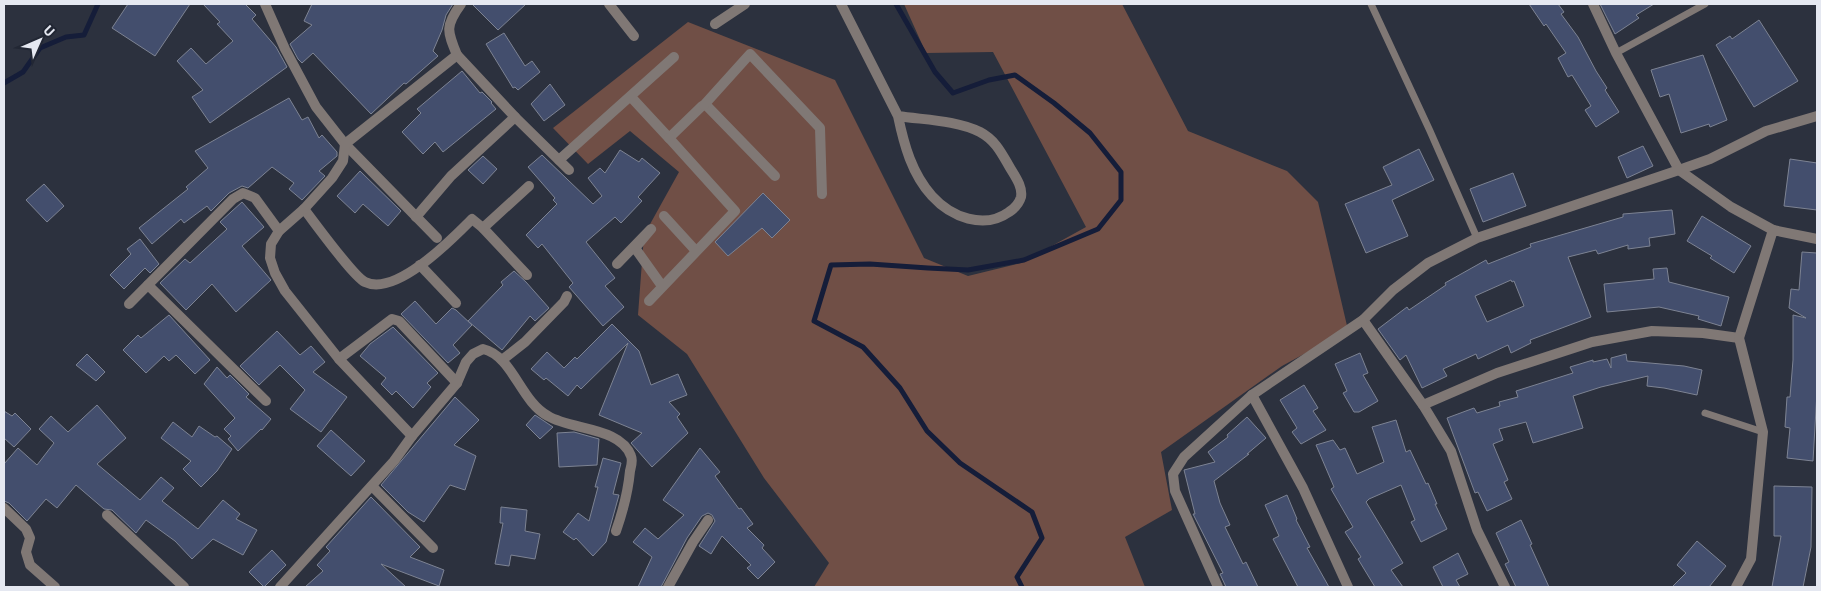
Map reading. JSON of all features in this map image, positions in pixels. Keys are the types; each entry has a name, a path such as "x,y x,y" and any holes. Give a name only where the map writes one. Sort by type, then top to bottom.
{"street":[{"path":"265,4 285,49 316,107 345,144 437,238"},
{"path":"461,4 452,16 448,34 457,55 515,117 569,170"},
{"path":"609,4 634,36"},
{"path":"715,24 745,4"},
{"path":"841,4 898,116 909,160 930,195 943,207 979,222 995,220 1017,206 1021,196 1020,184 996,144 980,132 960,125 898,116"},
{"path":"1593,4 1616,53 1679,170 1732,207 1773,230 1817,240"},
{"path":"669,138 704,105 750,54 820,128 822,194"},
{"path":"412,436 339,359 285,291 275,274 270,251 271,244 280,232 332,178 344,160 345,144 457,55"},
{"path":"559,160 674,57"},
{"path":"631,97 735,211 662,286 649,302"},
{"path":"704,105 775,176"},
{"path":"1218,587 1175,491 1173,474 1184,457 1252,394 1363,320 1393,290 1428,263 1477,238 1710,159 1766,131 1817,116"},
{"path":"416,217 451,176 515,117"},
{"path":"483,228 529,186"},
{"path":"129,304 233,199 243,193 255,198 280,232"},
{"path":"304,209 353,271 365,282 384,285 405,276 447,244 472,219 483,228 526,275"},
{"path":"664,216 696,251"},
{"path":"617,264 651,229 634,248 662,286"},
{"path":"1736,587 1751,559 1763,432 1740,338 1773,230"},
{"path":"420,265 456,303"},
{"path":"148,285 266,401"},
{"path":"502,360 525,342 564,302 567,296"},
{"path":"339,359 392,319 399,321 457,383"},
{"path":"1363,320 1423,405 1451,451 1477,530 1505,587"},
{"path":"1423,405 1497,372 1592,342 1652,331 1703,333 1740,338"},
{"path":"280,587 394,461 412,436 457,383 466,362 473,354 483,349 492,351 502,360 526,397 547,416 607,434 627,449 632,458 627,496 616,530"},
{"path":"1252,394 1303,488 1348,587"},
{"path":"372,486 433,548"},
{"path":"4,508 26,529 30,538 26,552 30,565 55,587"},
{"path":"107,514 184,587"},
{"path":"668,587 693,542 708,520"}],"lane":[{"path":"1371,4 1477,238"},
{"path":"1616,53 1705,4"},
{"path":"1705,412 1763,432"}],"shaded area":[{"path":"904,4 1122,4 1188,131 1287,171 1318,202 1348,330 1282,366 1161,452 1172,510 1125,537 1145,587 814,587 829,563 764,478 687,354 638,315 644,235 679,172 630,131 588,164 553,128 688,22 835,80 924,258 968,276 1021,263 1086,227 993,52 926,53"}],"building":[{"path":"128,4 190,4 155,56 112,28"},
{"path":"203,4 245,4 256,15 252,19 276,47 287,67 210,123 192,97 203,90 177,61 191,48 206,64 233,41 217,24 220,22"},
{"path":"312,4 453,4 446,15 433,51 438,56 406,84 404,83 371,114 313,53 302,63 298,59 290,44 312,25 304,21"},
{"path":"472,4 526,4 498,30"},
{"path":"1529,4 1558,4 1564,12 1561,14 1578,37 1607,88 1605,90 1619,112 1596,127 1585,110 1591,106 1572,75 1568,77 1558,58 1566,53 1546,24 1544,26"},
{"path":"1600,4 1654,4 1636,15 1639,18 1615,34"},
{"path":"1759,20 1798,81 1754,107 1716,45 1730,36 1732,39"},
{"path":"504,33 525,66 532,61 540,72 518,90 515,87 513,88 486,44"},
{"path":"1703,55 1727,120 1710,127 1709,124 1681,133 1669,94 1660,97 1651,70"},
{"path":"462,71 480,93 482,92 492,102 496,109 443,152 435,142 423,154 402,132 421,113 417,109"},
{"path":"550,84 565,105 544,121 531,104"},
{"path":"289,98 302,120 308,117 319,138 322,135 337,152 337,156 319,171 325,176 302,200 289,189 294,183 272,167 248,188 242,186 229,193 211,211 207,206 184,223 181,219 152,244 139,228 188,189 186,187 208,168 195,151"},
{"path":"1643,146 1653,166 1627,178 1618,157"},
{"path":"1419,149 1434,180 1392,200 1408,236 1366,253 1345,204 1392,185 1383,167"},
{"path":"620,150 639,162 642,158 660,173 638,197 642,201 621,223 615,217 586,242 615,278 605,286 624,307 603,326 569,287 573,283 542,244 538,248 526,235 557,204 553,200 555,198 528,167 542,155 593,204 602,196 588,178 600,168 605,173"},
{"path":"483,156 497,169 483,184 468,170"},
{"path":"1790,159 1817,163 1817,210 1784,206"},
{"path":"360,171 401,211 388,226 363,204 355,213 337,196"},
{"path":"1513,173 1526,206 1483,222 1470,189"},
{"path":"44,184 64,206 47,222 26,200"},
{"path":"763,193 790,220 772,238 762,228 728,256 715,242"},
{"path":"242,202 264,227 242,246 271,280 236,312 212,284 186,310 160,283 185,259 190,263 227,229 220,222"},
{"path":"1672,210 1675,234 1649,238 1650,246 1628,249 1628,245 1598,254 1596,250 1568,257 1591,317 1530,340 1531,343 1511,353 1508,345 1478,359 1476,354 1443,369 1447,376 1422,388 1406,355 1400,360 1378,329 1407,307 1409,310 1446,285 1445,283 1486,260 1488,264 1531,247 1530,244 1623,217 1623,214","holes":["1511,280 1512,282 1514,281 1524,306 1487,322 1475,296"]},
{"path":"1702,216 1751,246 1734,273 1710,258 1712,256 1687,241"},
{"path":"140,239 159,264 150,273 145,268 124,289 110,275 131,254 127,249"},
{"path":"1802,252 1817,253 1817,392 1813,461 1787,458 1790,428 1785,427 1787,397 1790,397 1793,360 1793,315 1806,318 1789,308 1791,289 1799,290"},
{"path":"1667,268 1669,282 1729,297 1721,326 1698,319 1699,316 1659,307 1607,312 1604,284 1654,279 1653,269"},
{"path":"514,271 549,308 535,321 530,316 502,350 468,321 503,285 501,282"},
{"path":"415,301 436,324 452,308 472,325 453,345 460,353 448,363 401,314"},
{"path":"169,315 210,360 195,374 176,355 169,361 164,356 146,373 123,350 138,335 141,338"},
{"path":"612,324 639,351 651,385 678,374 687,395 669,402 680,414 677,417 688,433 652,467 631,443 642,433 599,415 628,343 581,389 577,385 568,396 546,378 544,380 531,369 547,352 564,368 575,357 577,359"},
{"path":"393,327 438,373 427,383 431,387 413,408 396,391 392,395 381,384 386,378 360,356 370,344"},
{"path":"277,331 300,355 311,346 325,362 313,372 347,397 321,432 290,409 305,390 280,365 259,385 240,366"},
{"path":"1360,353 1368,373 1363,375 1378,401 1359,412 1354,412 1343,393 1347,391 1335,364"},
{"path":"87,354 105,372 96,381 76,365"},
{"path":"1626,354 1627,361 1684,366 1702,370 1697,395 1647,386 1648,376 1573,396 1583,428 1533,443 1526,422 1499,429 1503,440 1493,444 1508,480 1504,482 1512,499 1487,511 1478,492 1475,493 1447,418 1474,408 1477,413 1500,406 1499,402 1518,397 1516,391 1573,373 1570,367 1593,360 1593,362 1607,359 1611,368 1611,358"},
{"path":"217,367 227,378 230,375 249,394 246,397 271,419 262,430 238,451 228,439 231,436 224,429 235,418 204,384"},
{"path":"1304,385 1318,408 1313,411 1326,430 1301,444 1292,432 1297,428 1280,400"},
{"path":"455,397 479,420 454,445 476,456 465,490 450,485 424,522 408,512 381,485"},
{"path":"97,405 126,438 97,464 140,500 161,477 174,488 162,501 198,529 223,500 240,514 236,519 257,530 243,555 213,539 192,559 175,541 146,520 136,533 112,510 104,509 76,485 57,508 46,499 27,521 9,503 4,501 4,464 18,448 37,465 54,443 39,429 51,416 68,432"},
{"path":"4,411 12,416 15,413 31,429 14,447 4,438"},
{"path":"535,415 553,427 540,439 526,425"},
{"path":"1247,417 1266,438 1214,481 1220,503 1230,525 1225,527 1243,564 1246,562 1258,587 1226,587 1220,574 1223,573 1193,514 1195,514 1184,470 1215,462 1208,452 1228,437 1227,435"},
{"path":"1396,420 1406,452 1410,450 1426,484 1428,483 1437,504 1435,504 1447,529 1421,542 1411,522 1415,520 1401,485 1369,499 1366,502 1403,563 1391,570 1403,587 1375,587 1358,559 1361,557 1345,532 1353,527 1331,489 1334,487 1316,445 1333,440 1340,450 1345,448 1357,474 1384,462 1372,427"},
{"path":"173,422 192,437 199,426 215,437 217,436 232,449 217,471 201,487 183,469 191,461 161,438"},
{"path":"331,430 365,461 351,476 317,446"},
{"path":"574,432 599,439 597,465 559,467 557,433"},
{"path":"700,448 720,472 715,476 739,509 741,508 753,524 747,528 764,545 762,548 775,562 758,579 747,568 751,565 722,536 711,554 699,546 715,521 712,515 708,513 702,516 687,538 661,587 638,587 652,557 633,542 645,528 658,539 684,515 663,500"},
{"path":"603,458 621,463 613,494 619,495 606,542 593,556 576,538 574,540 563,532 578,513 589,521 598,487 595,487"},
{"path":"1774,486 1812,487 1811,547 1803,587 1772,587 1781,536 1774,536"},
{"path":"1287,495 1296,520 1310,547 1307,548 1329,587 1298,587 1273,539 1279,536 1265,505"},
{"path":"371,497 420,547 410,557 444,570 439,586 381,564 406,587 305,587 323,571 317,565 330,551 326,547"},
{"path":"501,507 527,510 525,531 540,534 535,559 511,555 509,566 495,564 503,523 500,523"},
{"path":"1521,520 1549,587 1516,587 1505,564 1509,562 1496,533"},
{"path":"1697,541 1726,566 1709,587 1672,587 1686,573 1677,565"},
{"path":"272,550 286,565 264,587 249,572"},
{"path":"1458,553 1468,574 1456,580 1460,587 1443,587 1433,567"}],"waterway":[{"path":"4,83 23,72 40,48 66,37 84,35 98,4"},
{"path":"896,4 935,72 953,93 989,80 1015,75 1054,103 1090,133 1121,172 1121,200 1098,229 1024,260 968,270 870,264 831,265 814,321 863,347 900,388 927,431 960,463 1032,512 1042,538 1017,577 1022,587"}]}
